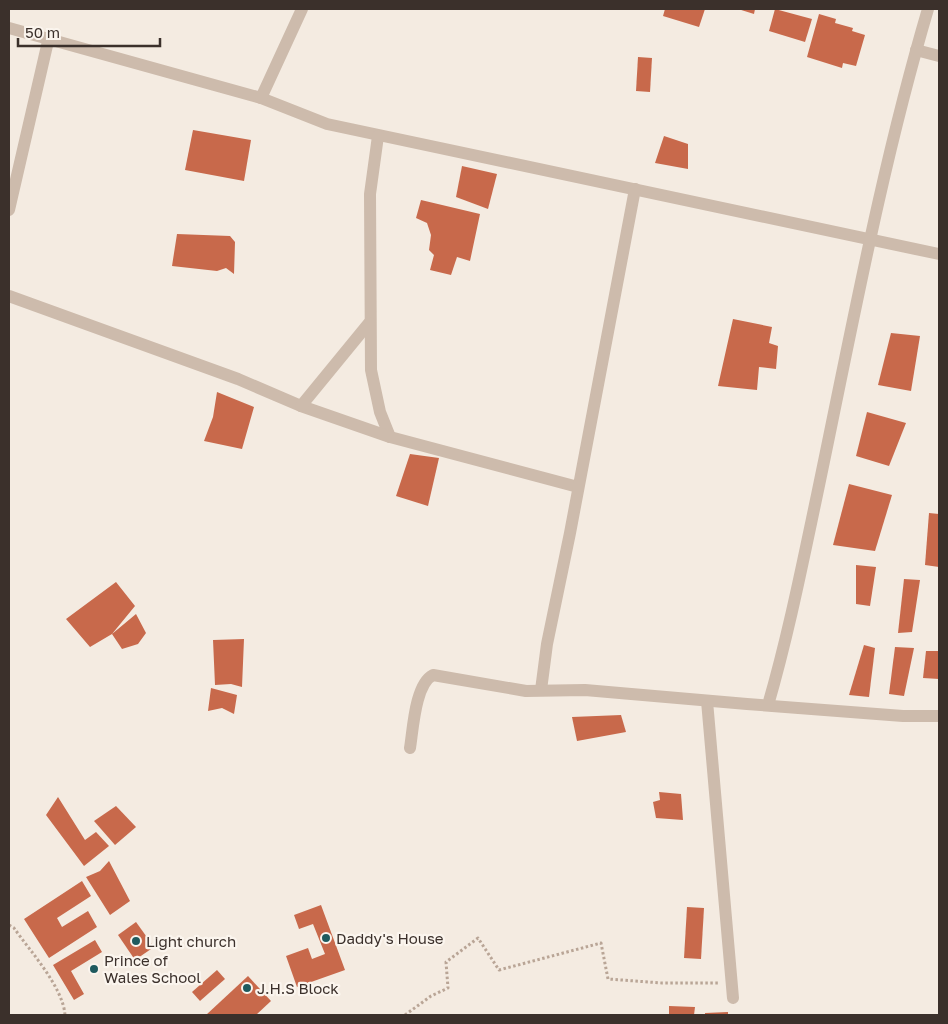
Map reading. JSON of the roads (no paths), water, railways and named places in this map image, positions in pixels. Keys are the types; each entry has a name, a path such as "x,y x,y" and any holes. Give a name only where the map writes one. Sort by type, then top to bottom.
{"street":[{"path":"261,98 302,9"},
{"path":"768,705 804,553 871,239 916,50 928,9"},
{"path":"9,28 49,37 261,98 327,124 939,254"},
{"path":"9,210 49,37"},
{"path":"916,50 939,56"},
{"path":"378,136 370,194 369,323 371,370 375,393 390,438"},
{"path":"541,690 546,644 635,189"},
{"path":"9,296 238,379 301,406 390,438 578,487"},
{"path":"301,406 369,323"},
{"path":"410,748 423,684 433,675 447,676 514,690 585,690 903,716 939,716"},
{"path":"707,701 733,998"}],"place":[{"name":"Daddy's House","path":"326,938"},
{"name":"Light church","path":"136,941"},
{"name":"Prince of Wales School","path":"94,969"},
{"name":"J.H.S Block","path":"247,988"}]}
